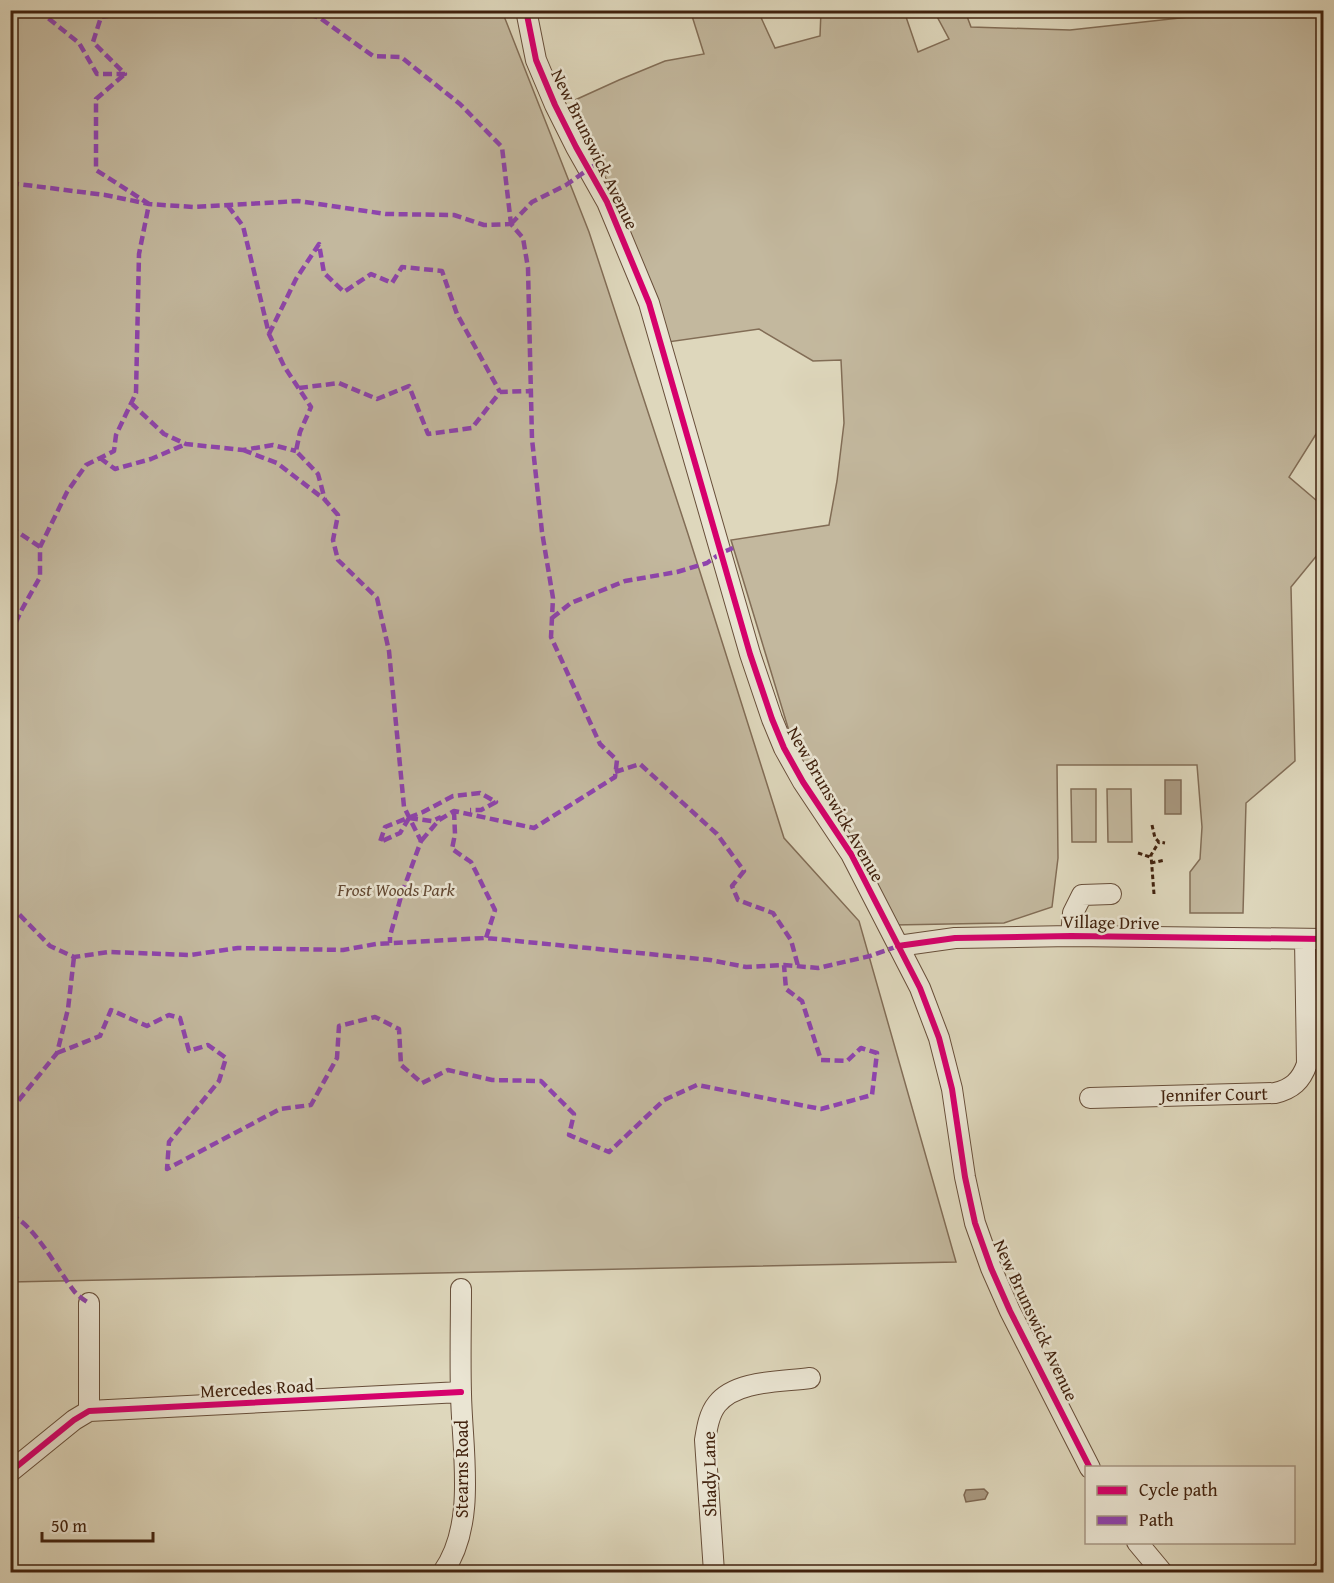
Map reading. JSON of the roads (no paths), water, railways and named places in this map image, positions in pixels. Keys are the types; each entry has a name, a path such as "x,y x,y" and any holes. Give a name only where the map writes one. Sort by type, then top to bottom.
{"street":[{"name":"New Brunswick Avenue","path":"526,10 536,60 555,105 607,202 649,303 750,654 772,719 784,748 803,782 851,854 920,988 939,1038 952,1089 975,1223 1010,1311 1089,1466"},
{"path":"1071,936 1073,914 1082,895 1110,894"},
{"name":"Village Drive","path":"898,946 955,938 1071,936 1314,939"},
{"name":"Jennifer Court","path":"1090,1098 1275,1094 1296,1084 1307,1064 1314,939"},
{"name":"Stearns Road","path":"443,1572 460,1539 465,1508 460,1392 461,1288"},
{"path":"10,1472 75,1419 89,1411 89,1303"},
{"name":"Shady Lane","path":"714,1572 705,1440 709,1419 722,1399 743,1387 810,1378"},
{"name":"Mercedes Road","path":"89,1411 460,1392"},
{"path":"1139,1544 1162,1572"}],"park label":[{"name":"Frost Woods Park","path":"396,889"}]}
